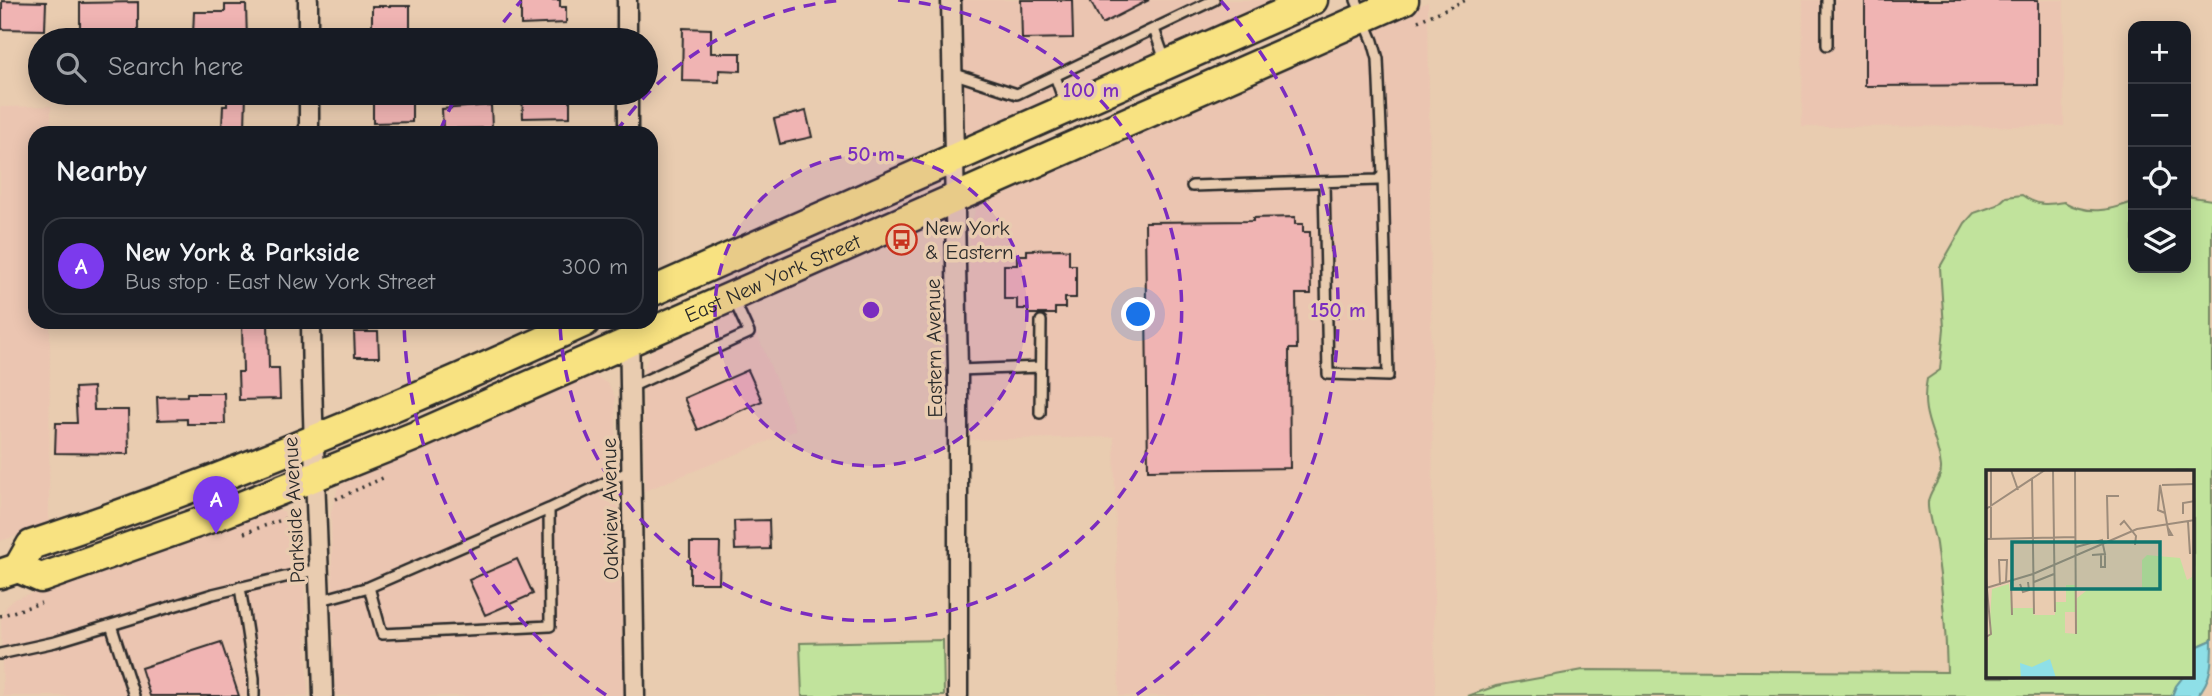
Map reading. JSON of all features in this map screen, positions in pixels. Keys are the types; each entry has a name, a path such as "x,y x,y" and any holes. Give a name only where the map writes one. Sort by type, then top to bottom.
{"main road":[{"name":"East New York Street","path":"658,289 1313,0"},
{"name":"East New York Street","path":"658,322 733,297 954,199 1359,9 1406,13"},
{"name":"East New York Street","path":"569,329 313,440 121,514 30,545 9,571 41,578 314,478 630,332"}],"street":[{"path":"308,0 308,28"},
{"path":"627,0 627,28"},
{"name":"Eastern Avenue","path":"951,0 958,370 958,696"},
{"path":"309,105 309,126"},
{"path":"628,105 628,126"},
{"name":"Parkside Avenue","path":"311,329 315,519 320,569 323,696"},
{"name":"Oakview Avenue","path":"630,332 635,696"}],"lane":[{"path":"952,73 1017,94 1214,0"},
{"path":"1827,0 1827,45"},
{"path":"1324,182 1328,374 1388,376 1378,59 1359,9"},
{"path":"1154,29 1166,65"},
{"path":"1055,76 1067,109"},
{"path":"1192,186 1378,180 1383,175"},
{"path":"631,387 749,333 733,297"},
{"path":"1040,413 1041,321"},
{"path":"958,370 1040,366"},
{"path":"321,600 369,587 632,470"},
{"path":"369,587 382,634 550,626 549,509"},
{"path":"0,654 55,642 240,587 320,569"},
{"path":"240,587 254,678 254,696"},
{"path":"111,625 134,696"}],"path":[{"path":"1406,13 1466,0"},
{"path":"0,616 7,614"}],"shaded area":[{"path":"962,0 1284,0 965,143"},
{"path":"1803,0 2064,0 2064,126 1802,127"},
{"path":"1428,2 1435,696 1119,696 1114,437 962,440 971,228 976,207 989,195"},
{"path":"51,106 51,126 28,126 28,329 50,329 49,526 0,541 0,107"},
{"path":"745,304 796,430 644,491 643,374 649,354 660,342"},
{"path":"595,376 608,384 615,397 624,696 335,696 331,513 338,487 356,474 578,377"},
{"path":"270,509 280,510 296,518 302,531 308,696 3,696 1,619 6,607 15,599"}],"green space":[{"path":"2022,195 2037,203 2064,202 2090,210 2115,208 2128,204 2128,273 2191,273 2191,197 2212,200 2212,640 2194,648 2194,470 1986,470 1986,678 2182,678 2172,696 1468,696 1496,686 1583,670 1947,672 1940,576 1928,507 1941,467 1927,415 1925,393 1927,379 1940,370 1944,328 1940,267 1965,223 1974,213 1997,205 2006,197"},
{"path":"943,640 944,696 802,696 800,643"}],"water":[{"path":"2212,640 2212,656 2206,683 2197,696 2172,696 2182,678 2194,678 2194,648"}],"building":[{"path":"521,0 560,0 560,7 566,7 566,23 521,25"},
{"path":"1021,0 1072,0 1073,38 1022,39"},
{"path":"1090,0 1149,0 1102,24"},
{"path":"1865,0 2038,0 2038,85 1865,86"},
{"path":"2,1 46,2 45,28 2,29"},
{"path":"138,2 138,28 80,28 80,3"},
{"path":"225,5 246,5 247,28 193,28 194,12 225,12"},
{"path":"372,6 410,6 410,28 372,28"},
{"path":"683,28 711,29 711,53 741,53 741,71 719,70 719,82 682,81"},
{"path":"246,105 245,126 222,126 223,106"},
{"path":"373,105 412,105 412,122 373,123"},
{"path":"491,105 492,126 443,126 442,109"},
{"path":"522,105 570,105 570,117 523,118"},
{"path":"806,111 812,137 780,144 774,119"},
{"path":"1295,217 1295,224 1303,224 1303,232 1310,232 1311,294 1296,294 1297,349 1289,349 1290,468 1148,470 1145,222 1253,221 1253,218"},
{"path":"1027,250 1069,250 1069,265 1076,265 1076,298 1065,298 1065,308 1055,308 1055,314 1028,314 1028,309 1017,309 1017,299 1004,299 1004,265 1017,265 1017,255 1027,255"},
{"path":"242,329 268,329 269,368 279,368 280,399 239,400 238,372 243,372"},
{"path":"354,332 378,332 379,357 355,357"},
{"path":"748,370 762,401 698,430 684,398"},
{"path":"93,387 94,410 128,410 129,454 55,453 56,423 77,423 75,388"},
{"path":"187,393 224,393 225,424 187,424 187,419 158,420 157,397 187,396"},
{"path":"769,520 770,549 735,550 734,521"},
{"path":"690,543 720,543 719,583 690,583"},
{"path":"517,559 533,594 485,615 469,580"},
{"path":"221,642 239,696 150,696 141,668"}],"place":[{"name":"New York & Eastern","path":"902,240"},
{"name":"New York & Parkside","path":"216,534"}]}
